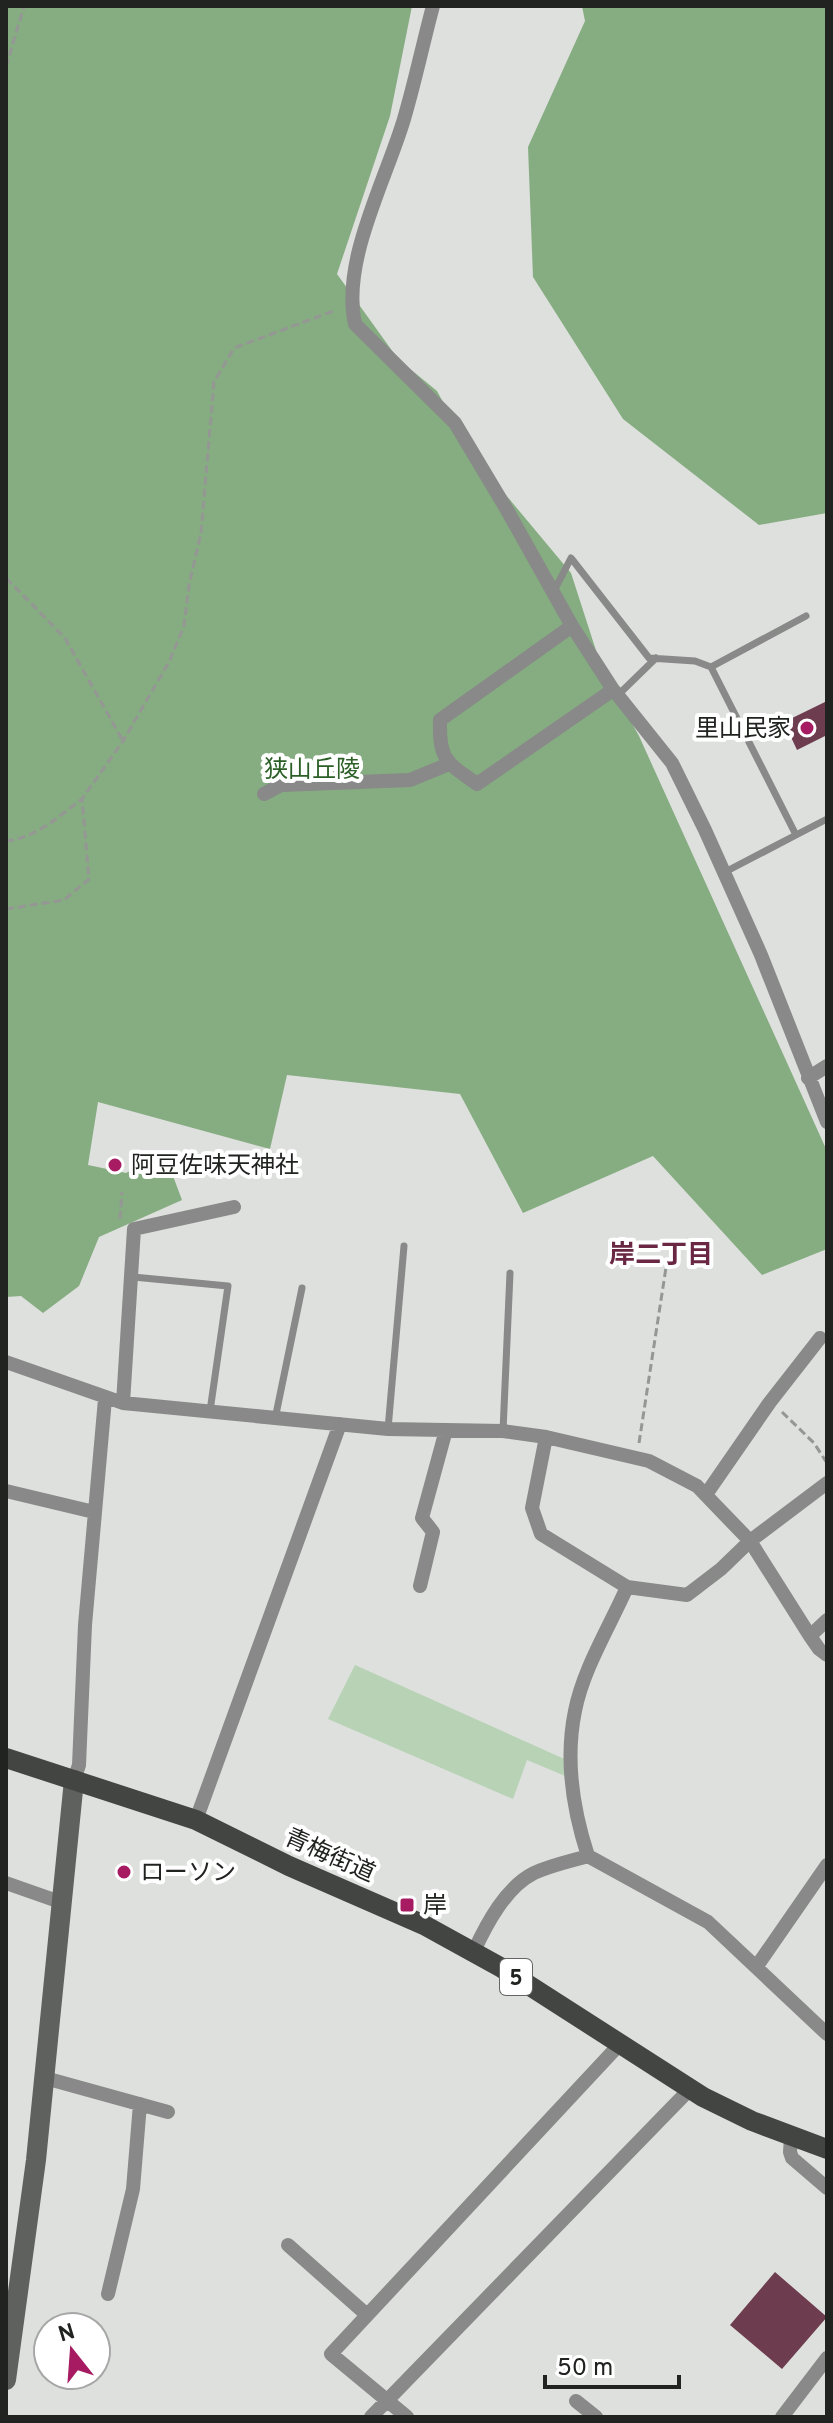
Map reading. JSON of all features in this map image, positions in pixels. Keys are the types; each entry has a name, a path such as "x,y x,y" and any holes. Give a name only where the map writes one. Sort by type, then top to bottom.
{"main road":[{"name":"青梅街道","path":"6,1758 196,1820 289,1866 406,1917 474,1951 689,2090 734,2113 827,2149"}],"street":[{"path":"433,6 404,119 358,250 350,304 355,324 455,423 572,626 615,691 672,763 783,1009 827,1122"},
{"path":"572,626 440,720 440,746 449,764 477,784 615,691"},
{"path":"264,794 281,785 410,780 449,764"},
{"path":"808,1078 827,1066"},
{"path":"123,1403 134,1229 234,1207"},
{"path":"707,1493 770,1402 820,1338"},
{"path":"6,1362 123,1403 388,1429 503,1431 546,1437 649,1461 707,1493 750,1541 810,1636 827,1655"},
{"path":"6,2377 45,2078 74,1780 79,1765 85,1625 105,1399"},
{"path":"196,1820 340,1424"},
{"path":"420,1586 433,1532 422,1518 446,1430"},
{"path":"546,1437 532,1508 541,1534 627,1587 687,1595 750,1541 827,1483"},
{"path":"6,1491 94,1512"},
{"path":"627,1587 601,1639 575,1710 572,1785 578,1826 588,1856 708,1922 827,2034"},
{"path":"810,1636 827,1620"},
{"path":"474,1951 502,1902 533,1873 588,1856"},
{"path":"757,1966 827,1865"},
{"path":"6,1883 63,1903"},
{"path":"407,2417 331,2354 619,2045"},
{"path":"45,2078 168,2112"},
{"path":"371,2417 689,2090"},
{"path":"108,2294 133,2189 140,2104"},
{"path":"791,2137 792,2158 827,2188"},
{"path":"288,2245 367,2315"},
{"path":"782,2417 827,2358"},
{"path":"576,2401 596,2417"}],"lane":[{"path":"553,593 571,558 649,658 695,661 711,667 796,835"},
{"path":"711,667 806,616"},
{"path":"615,691 656,658"},
{"path":"723,873 827,819"},
{"path":"388,1429 404,1246"},
{"path":"503,1431 510,1273"},
{"path":"133,1277 228,1286 210,1411"},
{"path":"275,1419 302,1288"}],"path":[{"path":"6,67 24,6"},
{"path":"6,841 22,840 37,832 82,799 123,741 169,662 184,626 189,585 201,533 214,382 234,348 350,304"},
{"path":"6,578 65,638 123,741"},
{"path":"6,909 64,900 89,879 82,799"},
{"path":"636,1458 667,1261"},
{"path":"770,1402 814,1443 827,1463"}],"green space":[{"name":"狭山丘陵","path":"6,6 412,6 390,116 337,274 398,359 437,391 470,452 571,573 602,669 639,736 827,1151 827,1249 762,1275 653,1156 523,1213 460,1094 287,1075 270,1149 98,1102 88,1165 126,1173 164,1152 182,1200 99,1237 79,1286 43,1313 21,1296 6,1297"},
{"path":"582,6 827,6 827,513 759,525 623,419 533,277 528,147 585,21"},
{"path":"355,1665 569,1761 570,1778 527,1760 513,1799 328,1719"}],"building":[{"name":"里山民家","path":"827,701 827,735 797,750 784,722"},
{"path":"775,2272 827,2317 782,2369 730,2325"}],"place":[{"name":"里山民家","path":"807,728"},
{"name":"阿豆佐味天神社","path":"115,1165"},
{"name":"ローソン","path":"124,1872"},
{"name":"岸","path":"407,1905"}],"district":[{"name":"岸二丁目","path":"661,1254"}]}
